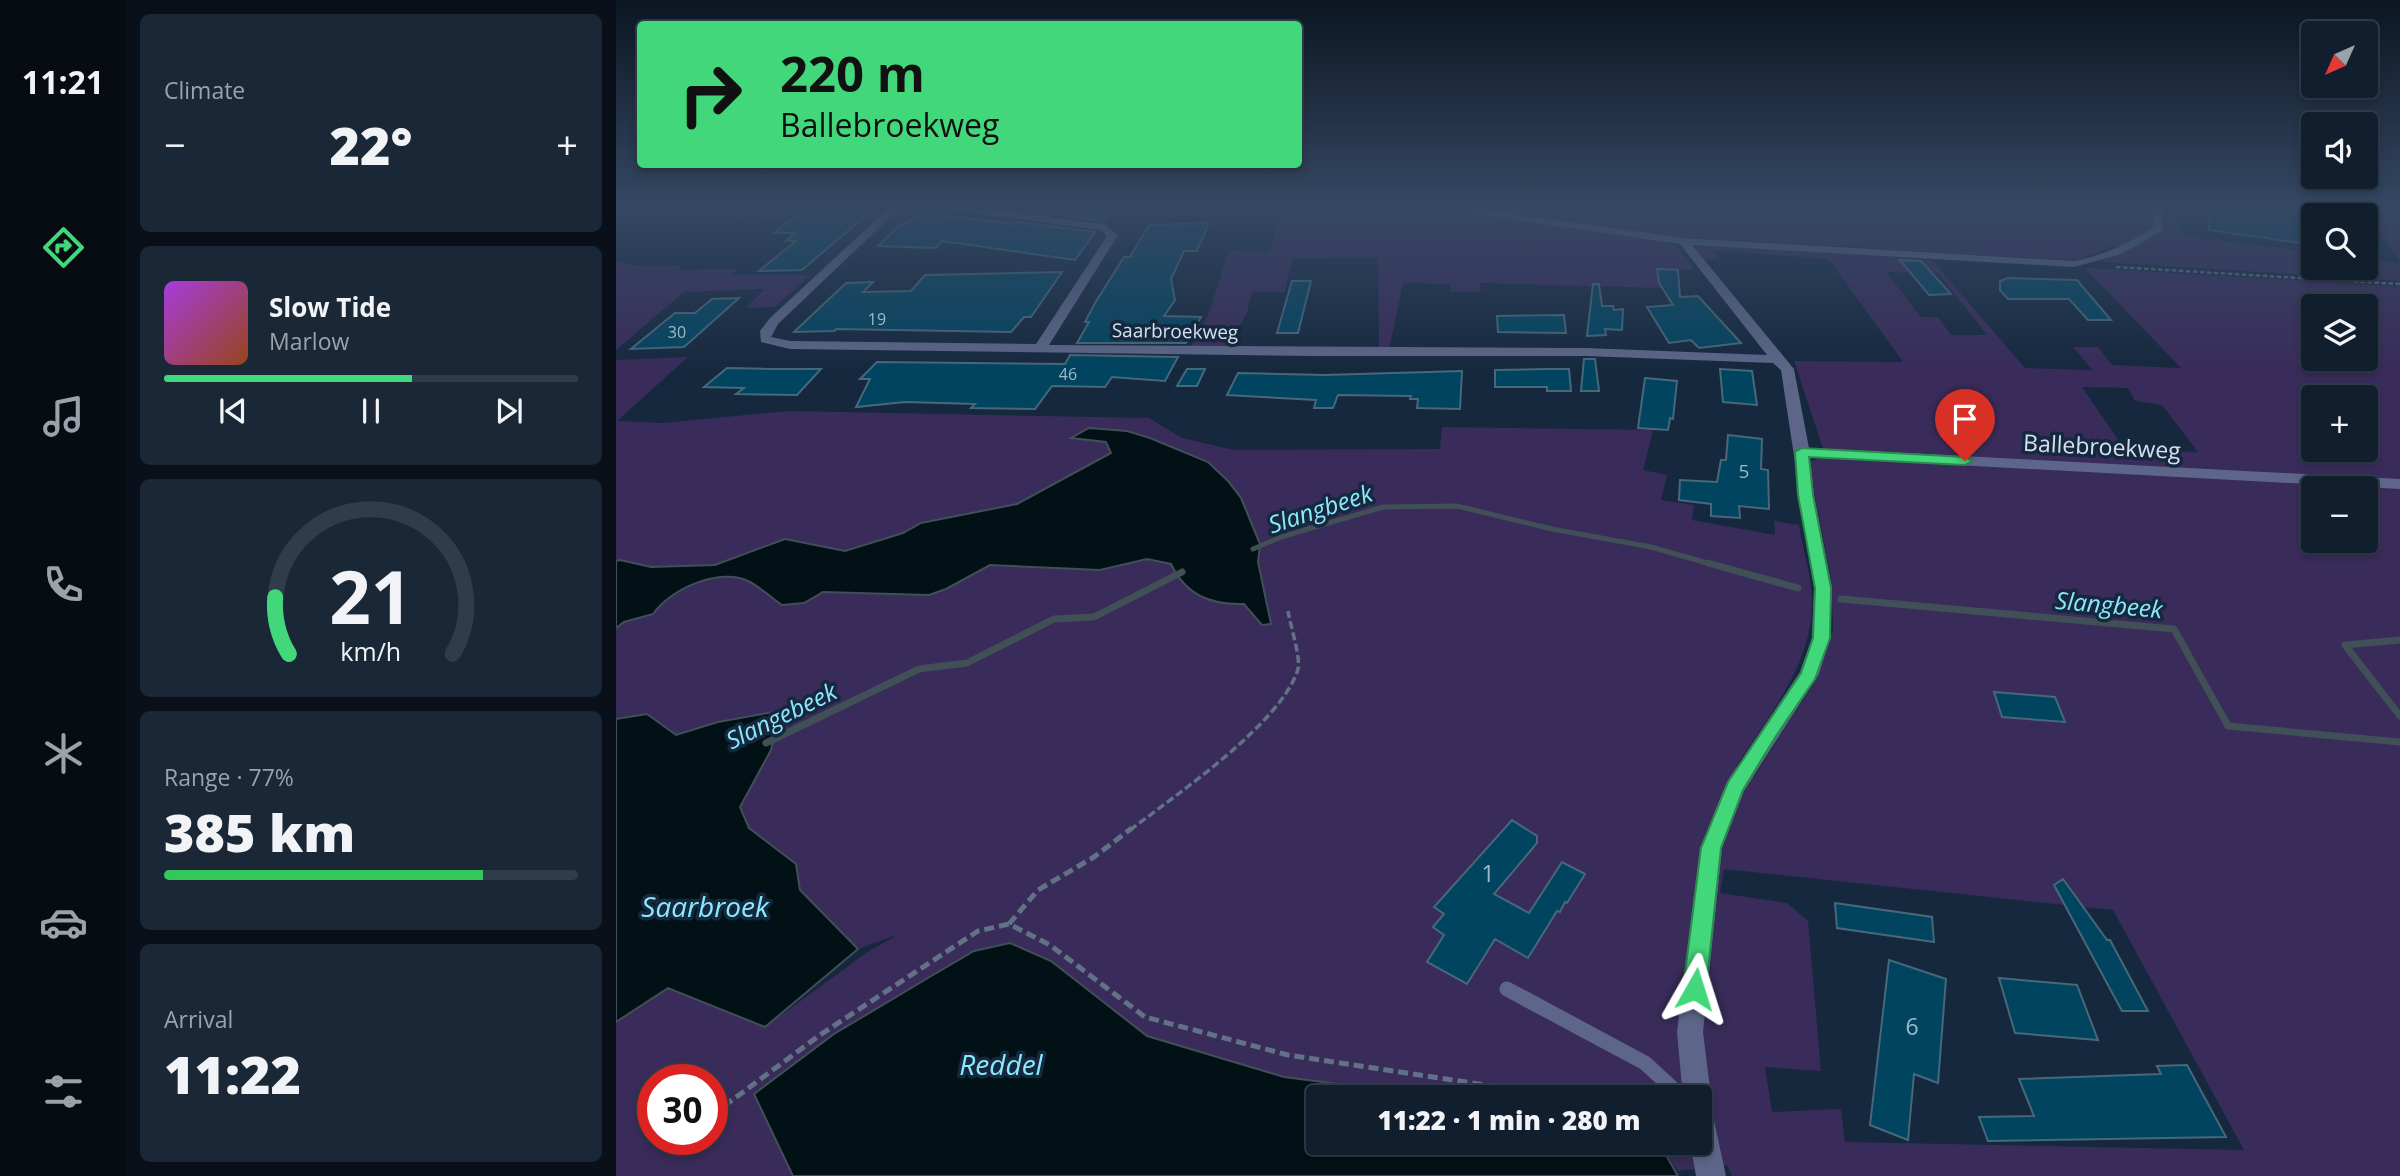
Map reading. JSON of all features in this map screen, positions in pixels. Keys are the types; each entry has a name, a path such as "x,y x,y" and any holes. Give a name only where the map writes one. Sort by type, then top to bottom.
{"street":[{"name":"Saarbroekweg","path":"838,261 774,321 766,331 765,339 772,343 790,345 1314,352 1586,352 1776,359"},
{"path":"1041,348 1096,261"},
{"path":"1696,1085 1690,1031 1711,848 1735,788 1769,730 1809,674 1821,638 1823,588 1805,495 1802,452 1787,369 1776,359 1768,344 1699,261"},
{"path":"2002,261 2052,264 2090,261"},
{"name":"Ballebroekweg","path":"1802,452 2400,484"},
{"path":"1707,1155 1711,1176"}],"lane":[{"path":"1507,989 1646,1062 1670,1085"}],"path":[{"path":"2085,263 2103,267 2400,284"},
{"path":"728,1103 820,1035 978,931 1009,924 1038,890 1094,857 1201,776 1276,709 1299,667 1288,611"},
{"path":"1009,924 1050,945 1145,1017 1289,1055 1485,1085"}],"shaded area":[{"path":"1226,261 1291,261 1285,292 1252,292 1247,312 1229,348 1190,348 1209,313"},
{"path":"1378,261 1687,261 1694,270 1655,269 1661,288 1480,283 1481,292 1451,292 1450,284 1403,283 1389,350 1379,350"},
{"path":"1830,261 1933,261 2025,368 2092,370 2073,347 2098,347 2112,365 2181,368 2085,268 2400,286 2400,1176 1732,1176 1727,1165 1678,1171 1667,1155 1712,1155 1712,1085 1347,1085 1284,1077 1147,1036 1051,961 974,951 834,1034 755,1093 793,1176 616,1176 616,1022 668,988 765,1027 866,953 899,934 858,949 800,890 796,863 749,828 740,807 771,750 778,711 718,722 676,735 647,714 616,719 616,628 623,622 653,614 671,596 697,583 725,577 750,582 782,605 804,603 823,592 929,595 946,589 990,565 1100,570 1147,559 1171,564 1178,577 1244,604 1262,625 1270,624 1257,562 1260,544 1241,498 1208,462 1150,438 1073,439 1106,442 1111,453 1017,504 921,523 903,533 845,551 785,539 715,565 651,567 616,561 616,360 688,357 617,421 662,423 789,411 1149,418 1182,438 1234,450 1440,449 1442,427 1653,430 1643,470 1667,475 1661,500 1694,505 1692,520 1775,535 1774,521 1799,525 1809,571 1811,623 1797,667 1787,688 1736,767 1754,777 1812,686 1833,629 1831,579 1809,465 1813,460 1826,457 1794,361 1903,362","holes":["1886,272 1938,273 1987,335 1951,335 1938,317 1921,317","2082,387 2128,388 2135,401 2162,405 2198,452 2125,450","1724,869 2113,910 2244,1150 1845,1142 1841,1109 1772,1112 1765,1067 1821,1071 1808,921 1787,903 1720,893"]},
{"path":"2102,261 2301,261 2301,275 2102,262"},
{"path":"2378,261 2400,263 2400,281 2378,280"},
{"path":"616,262 637,266 681,266 677,270 738,269 731,275 810,275 775,307 745,308 765,289 684,292 616,350"}],"water":[{"path":"1089,428 1127,431 1150,438 1208,462 1228,481 1241,498 1260,544 1258,562 1271,624 1262,625 1244,604 1220,603 1200,596 1184,583 1171,564 1147,559 1100,570 990,565 946,589 929,595 823,592 804,603 782,605 750,582 725,577 697,583 684,589 671,596 653,614 624,622 616,628 616,561 651,567 715,565 785,539 845,551 903,533 921,523 1017,504 1111,453 1106,442 1071,438"},
{"name":"Saarbroek","path":"779,711 771,750 740,807 749,828 796,864 800,890 858,949 765,1027 668,988 616,1022 616,719 647,714 676,735 718,722"},
{"name":"Reddel","path":"1010,943 1051,961 1147,1036 1284,1077 1346,1085 1306,1085 1306,1155 1666,1155 1678,1176 793,1176 754,1094 834,1034 974,951"}],"building":[{"path":"771,261 813,261 802,270 759,271"},
{"path":"1122,261 1179,261 1171,279 1175,300 1164,316 1201,317 1186,343 1077,343 1089,322 1085,322"},
{"path":"1901,261 1921,261 1951,294 1929,295"},
{"path":"1657,269 1678,270 1680,297 1698,296 1741,343 1699,348 1691,340 1669,343 1647,307 1673,305 1659,283"},
{"path":"1062,272 1031,317 1024,317 1011,332 836,329 794,332 846,283 873,282 863,292 911,291 925,275"},
{"path":"2008,278 2077,280 2111,320 2088,320 2069,299 2008,299 2000,290 2000,281"},
{"path":"1292,281 1311,281 1298,333 1277,333"},
{"path":"1593,284 1599,284 1602,306 1613,306 1614,310 1623,309 1622,330 1605,329 1606,335 1587,336"},
{"path":"739,298 684,347 631,349 675,313 695,313 712,299"},
{"path":"1564,315 1566,333 1498,332 1497,316"},
{"path":"1070,355 1178,357 1165,381 1112,377 1105,387 1052,386 1035,409 971,408 975,404 905,402 856,407 870,379 860,379 877,362 1065,364"},
{"path":"1584,359 1595,359 1599,391 1581,391"},
{"path":"727,368 821,369 797,395 736,394 744,388 704,387"},
{"path":"1187,369 1205,369 1197,386 1177,386"},
{"path":"1569,369 1571,391 1547,391 1547,387 1495,387 1495,370"},
{"path":"1720,369 1752,371 1757,405 1723,402"},
{"path":"1462,371 1460,409 1417,408 1418,399 1410,399 1411,396 1338,395 1333,408 1314,408 1316,400 1227,395 1238,373 1324,375"},
{"path":"1645,378 1677,381 1673,419 1670,418 1668,430 1638,428"},
{"path":"1728,435 1762,439 1761,469 1768,470 1769,509 1739,506 1740,518 1711,516 1711,504 1679,500 1680,480 1717,482 1721,460 1726,460"},
{"path":"1994,692 2055,697 2065,722 2002,717"},
{"path":"1512,820 1537,836 1537,843 1494,894 1529,913 1562,862 1585,874 1567,903 1565,902 1560,912 1557,911 1528,958 1495,939 1467,984 1427,962 1444,935 1433,927 1444,914 1434,907"},
{"path":"2063,879 2107,940 2110,940 2148,1011 2122,1011 2054,885"},
{"path":"1835,903 1932,917 1934,942 1837,928"},
{"path":"1889,960 1946,979 1938,1083 1914,1074 1908,1140 1870,1125"},
{"path":"1999,978 2077,985 2098,1040 2015,1033"},
{"path":"2187,1065 2226,1137 1988,1141 1979,1117 2034,1116 2019,1079 2161,1074 2157,1066"}],"waterway":[{"name":"Slangbeek","path":"1253,549 1281,537 1383,507 1457,506 1552,529 1651,547 1714,565"},
{"name":"Slangbeek","path":"1708,563 1798,588"},
{"name":"Slangbeek","path":"766,743 919,669 967,663 1054,619 1094,617 1182,572"},
{"name":"Slangbeek","path":"1841,599 2174,629 2228,726 2400,742"},
{"name":"Slangbeek","path":"2400,640 2345,645 2400,716"}],"route":[{"path":"1695,989 1711,848 1735,788 1769,730 1809,674 1821,638 1823,588 1805,495 1802,452 1965,461"}],"water label":[{"name":"Slangebeek","path":"781,715"}]}
